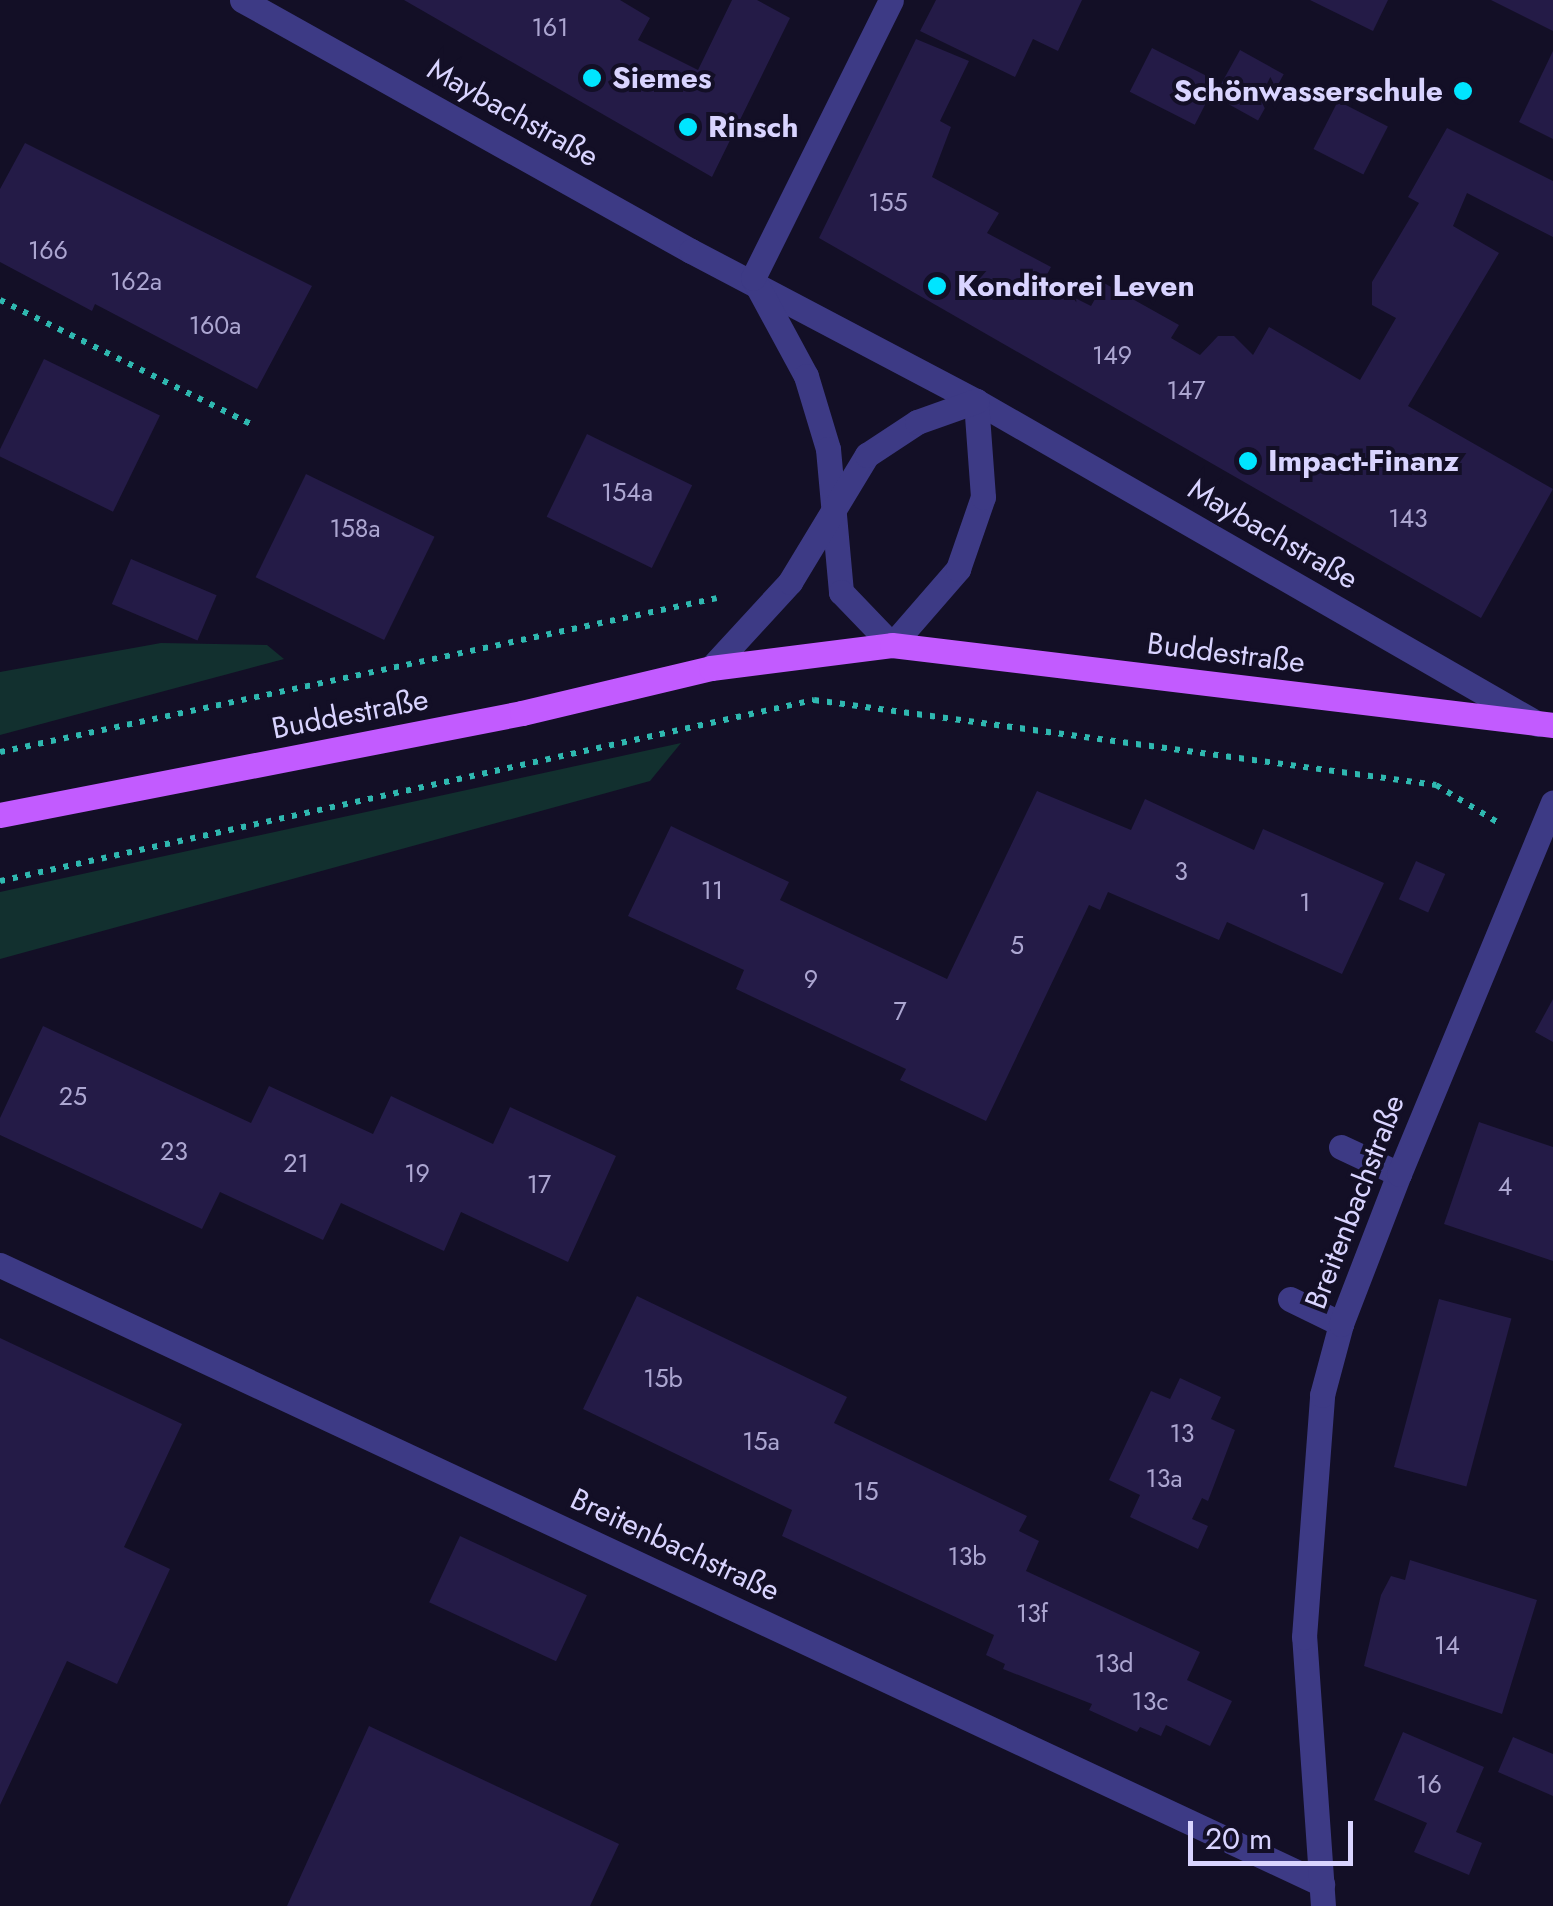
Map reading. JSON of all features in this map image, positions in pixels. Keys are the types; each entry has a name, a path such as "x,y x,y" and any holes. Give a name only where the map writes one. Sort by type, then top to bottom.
{"main road":[{"name":"Buddestraße","path":"0,814 522,713 711,668 892,645 1546,725"}],"street":[{"name":"Maybachstraße","path":"242,0 691,251 753,278 976,400 1546,725"},
{"path":"711,668 790,582 831,511 866,455 917,422 976,400 983,498 958,569 892,645 841,592 831,511 828,449 806,376 753,278 891,0"},
{"name":"Breitenbachstraße","path":"0,1265 1322,1895 1304,1636 1322,1396 1341,1324 1399,1174 1544,858 1553,803"},
{"path":"1342,1147 1399,1174"},
{"path":"1290,1299 1341,1324"}],"path":[{"path":"0,300 254,426"},
{"path":"0,752 790,582"},
{"path":"0,881 814,700 1436,785 1502,824 1544,858"}],"green space":[{"path":"161,643 267,645 284,659 0,735 0,672"},
{"path":"681,743 650,781 0,959 0,892"}],"building":[{"path":"404,0 620,0 650,18 638,40 698,70 732,0 757,0 790,18 712,177"},
{"path":"936,0 1082,0 1058,51 1033,39 1015,77 920,31"},
{"path":"1310,0 1388,0 1373,31"},
{"path":"1491,0 1553,0 1553,31"},
{"path":"916,39 969,61 940,121 951,127 932,177 999,213 987,233 1051,267 1043,282 1091,306 1104,283 1179,325 1171,338 1200,355 1218,336 1234,336 1253,355 1269,327 1360,380 1396,318 1372,305 1372,282 1419,203 1408,197 1447,128 1553,181 1553,237 1467,193 1453,226 1499,253 1408,406 1553,489 1481,618 819,238"},
{"path":"1152,48 1217,81 1195,125 1130,92"},
{"path":"1240,50 1284,74 1258,121 1214,96"},
{"path":"1553,51 1553,139 1519,122"},
{"path":"1338,101 1388,126 1363,175 1313,149"},
{"path":"25,143 312,286 257,389 95,304 92,311 0,262 0,189"},
{"path":"44,359 160,416 113,512 0,457 0,449"},
{"path":"587,434 692,485 652,568 547,517"},
{"path":"306,474 435,537 384,640 256,577"},
{"path":"131,559 217,595 197,640 112,604"},
{"path":"1037,791 1131,830 1145,799 1254,850 1263,829 1384,883 1342,974 1227,922 1219,940 1108,892 1100,910 1089,905 986,1121 900,1080 906,1069 736,989 744,970 628,916 671,826 789,882 780,900 947,979"},
{"path":"1416,861 1445,874 1428,912 1399,899"},
{"path":"1553,999 1553,1042 1535,1032"},
{"path":"43,1026 251,1123 269,1086 373,1134 391,1096 493,1144 510,1107 616,1156 568,1262 461,1212 444,1251 341,1203 323,1240 220,1192 202,1229 0,1135 0,1118"},
{"path":"1479,1122 1553,1147 1553,1261 1444,1224"},
{"path":"637,1296 847,1397 834,1423 1027,1516 1019,1531 1039,1541 1026,1571 1200,1652 1187,1680 1232,1701 1210,1746 1166,1725 1161,1736 1140,1727 1137,1732 1089,1710 1092,1704 1003,1669 1005,1664 986,1655 994,1635 782,1536 792,1510 583,1409"},
{"path":"1439,1299 1511,1318 1466,1486 1394,1467"},
{"path":"0,1338 182,1424 124,1547 170,1569 117,1684 67,1661 0,1805"},
{"path":"1180,1378 1221,1397 1211,1419 1235,1430 1208,1501 1202,1498 1192,1519 1208,1526 1198,1549 1130,1517 1140,1495 1109,1480 1151,1391 1170,1399"},
{"path":"460,1536 587,1595 556,1661 429,1602"},
{"path":"1410,1560 1537,1600 1502,1714 1364,1666 1381,1595 1391,1576 1405,1580"},
{"path":"369,1726 619,1844 590,1906 287,1906"},
{"path":"1403,1732 1484,1767 1456,1832 1482,1843 1469,1875 1414,1852 1427,1823 1374,1800"},
{"path":"1513,1737 1553,1754 1553,1796 1498,1772"}],"place":[{"name":"Siemes","path":"592,78"},
{"name":"Schönwasserschule","path":"1463,91"},
{"name":"Rinsch","path":"688,127"},
{"name":"Konditorei Leven","path":"937,286"},
{"name":"Impact-Finanz","path":"1248,461"}]}
